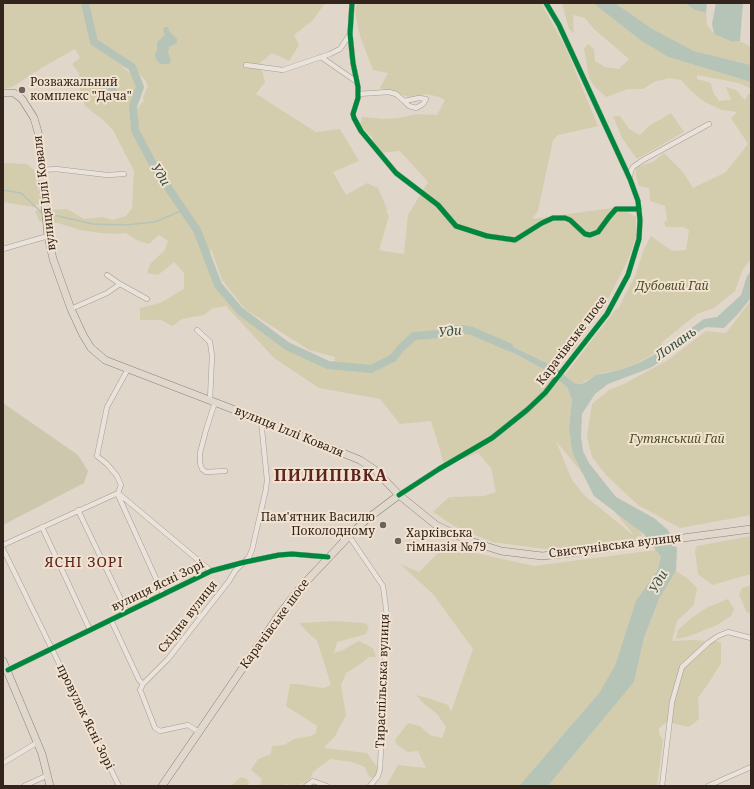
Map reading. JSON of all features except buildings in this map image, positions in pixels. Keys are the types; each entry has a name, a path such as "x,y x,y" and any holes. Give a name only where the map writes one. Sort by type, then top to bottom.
{"main road":[{"name":"вулиця Іллі Коваля","path":"3,93 14,93 22,99 34,118 38,132 48,236 53,259 71,309 91,348 105,360 360,460 375,470 399,495"},
{"name":"Карачівське шосе","path":"162,786 279,615 301,587 348,536 367,519 399,495"},
{"name":"Свистунівська вулиця","path":"399,495 436,525 467,540 501,551 542,556 580,553 751,529"},
{"path":"3,661 38,742 50,786"}],"street":[{"path":"352,3 350,34 358,94 353,114 361,131 396,173 438,205 456,226 487,236 515,240 553,218 565,218 570,220 585,234 590,235 598,232 616,209 639,209"},
{"name":"Карачівське шосе","path":"399,495 438,469 492,438 527,410 549,388 570,363 607,314 628,276 639,239 640,220 638,202 630,179 559,25 546,3"},
{"path":"246,65 283,70 330,54 340,49 350,34"},
{"path":"321,56 356,82"},
{"path":"358,94 389,92 396,94 404,101"},
{"path":"630,179 633,167 643,160 709,124"},
{"path":"42,170 124,174"},
{"path":"3,249 48,236"},
{"path":"107,275 147,299"},
{"path":"71,309 107,293 120,284"},
{"path":"197,330 210,342 212,356 212,401 200,454 200,463 202,469 206,472 225,471"},
{"path":"128,368 107,407 97,456 117,476 121,485 118,493 163,594"},
{"name":"Східна вулиця","path":"143,684 168,659 229,581 235,570 245,562 252,550 267,480 261,420"},
{"path":"3,545 118,493"},
{"path":"118,493 211,571"},
{"path":"78,510 127,612"},
{"path":"42,527 90,630"},
{"name":"Тираспільська вулиця","path":"348,536 383,586 386,616 380,769 378,776 370,786"},
{"name":"провулок Ясні Зорі","path":"3,549 119,786"},
{"name":"вулиця Ясні Зорі","path":"8,670 211,571 279,555 292,554 328,557"},
{"path":"112,620 139,680 143,684 140,690 150,719 158,730 160,731 188,725 199,732"},
{"path":"662,786 672,702 682,667 713,640 728,632 751,638"},
{"path":"3,763 38,742"},
{"path":"708,786 751,767"},
{"path":"24,786 48,775"},
{"path":"306,786 313,781 327,786"}],"green space":[{"path":"3,3 325,3 313,20 294,35 299,45 289,61 272,53 260,63 265,82 256,94 316,132 340,129 359,161 333,172 346,195 367,183 378,188 389,216 379,250 404,254 408,215 428,182 400,151 378,153 372,137 360,125 362,117 383,119 417,114 437,115 445,100 427,94 411,97 396,94 380,88 388,73 373,70 360,36 355,12 357,3 541,3 565,46 598,126 558,135 553,140 538,211 532,219 619,207 636,216 636,238 628,260 606,303 575,348 554,368 478,332 479,330 448,323 444,334 463,332 482,337 545,370 567,387 572,400 569,427 572,453 643,535 636,537 637,539 553,550 492,542 454,526 433,512 449,497 457,501 451,497 484,496 496,492 491,468 478,453 444,466 431,421 400,424 380,399 319,388 274,358 226,306 213,308 204,315 182,319 172,326 161,320 140,320 140,308 160,303 184,289 184,273 174,262 158,275 147,273 150,264 165,250 168,241 159,235 149,244 138,241 126,233 100,233 80,230 58,223 39,221 35,211 42,209 67,209 84,219 103,217 112,220 126,216 132,208 134,171 113,130 85,106 80,92 79,73 72,64 80,58 75,49 12,87 3,89","holes":["125,59 145,80 148,86 143,97 144,102 142,102 137,110 138,132 159,170 197,228 209,257 211,249 222,280 245,309 309,350 335,357 334,368 280,344 244,318 215,285 195,232 161,180 135,134 133,106 137,89 131,74 120,65 127,69","372,365 388,365 353,370 337,368","556,441 633,535 584,495 572,480"]},
{"name":"Дубовий Гай","path":"562,3 593,3 640,40 668,57 751,82 751,89 739,83 697,75 697,79 711,83 713,92 719,101 731,100 726,87 736,90 745,100 748,94 751,94 751,259 743,269 735,291 714,308 697,314 661,343 664,347 642,361 620,370 601,373 580,384 574,383 565,375 616,309 618,309 635,276 644,249 651,236 672,251 686,250 689,230 683,227 666,227 664,223 667,219 665,206 650,201 649,188 639,186 636,176 636,167 653,162 664,153 683,172 693,188 726,172 748,144 731,118 737,112 722,110 705,102 691,91 681,80 669,78 654,82 643,89 628,89 606,97 595,87 589,78 584,48 588,44 594,49 595,61 605,67 619,69 629,59 594,29 585,18 573,15 574,33 569,29"},
{"path":"615,3 685,3 695,10 706,13 707,25 714,34 732,42 740,41 751,47 751,65 694,51 651,28"},
{"path":"671,113 684,132 637,159 622,138 613,116 620,116 629,129 640,135 649,126"},
{"path":"3,163 27,164 34,170 41,203 33,207 3,202"},
{"name":"Гутянський Гай","path":"751,300 751,515 680,528 638,505 606,475 592,457 587,437 592,404 609,390 624,384 668,360 706,331 726,333"},
{"path":"751,536 751,574 712,585 698,574 695,551 697,546"},
{"path":"444,547 534,566 656,550 661,557 656,573 617,667 599,693 519,786 386,786 398,765 426,768 418,751 408,752 397,745 395,740 408,723 420,726 430,735 442,738 446,727 437,714 424,704 416,695 448,705 451,712 473,649 433,594 400,564 419,572"},
{"path":"676,571 688,579 697,588 694,605 677,621 672,641 693,640 721,642 721,663 698,698 699,719 689,727 667,722 659,728 659,734 663,740 657,786 548,786 634,682 644,638 659,599"},
{"path":"751,585 751,612 747,613 739,594 742,588"},
{"path":"728,599 734,609 731,616 717,625 687,637 676,639 678,630 691,618 708,607"},
{"path":"336,621 364,623 369,626 366,634 337,642 334,653 359,641 373,648 376,657 369,657 346,673 341,685 346,715 335,736 324,748 367,753 377,767 377,774 373,778 369,777 365,767 352,762 330,759 313,772 311,778 306,782 296,786 286,784 280,786 260,786 262,779 251,770 258,759 271,754 272,746 284,745 294,739 311,736 316,733 317,726 286,706 290,684 323,688 331,685 317,640 311,636 299,623"},
{"path":"241,777 247,779 249,783 247,786 227,786 232,785"}],"shaded area":[{"path":"3,403 78,455 88,471 84,483 3,525"}],"water":[{"path":"593,3 615,3 651,28 694,51 751,65 751,82 668,57 640,40"},
{"path":"685,3 707,3 706,13 695,10"},
{"path":"716,3 743,3 740,41 732,42 714,34 712,24"},
{"path":"168,27 169,31 177,39 177,43 169,47 168,52 171,61 169,64 160,64 156,59 155,54 157,50 157,42 165,35 163,29"},
{"path":"113,80 118,95 118,102 112,102 108,95 107,81"},
{"name":"Лопань","path":"751,271 750,299 724,328 706,327 688,338 663,360 650,368 608,384 595,394 582,414 581,436 583,451 589,463 616,497 654,518 668,530 677,549 676,571 659,599 644,638 634,682 548,786 519,786 599,693 615,666 636,601 657,571 661,557 644,534 594,496 572,452 569,427 572,400 567,387 545,370 500,346 498,340 556,368 574,383 581,384 596,375 620,370 641,362 657,353 704,319 717,317 741,295 747,276"}],"waterway":[{"name":"Уди","path":"85,3 94,42 132,67 140,87 133,106 135,130 156,170 197,230 218,285 240,311 287,346 328,365 371,369 393,358 414,336 439,334 447,329 472,331 509,347"},
{"path":"3,190 21,193 42,213"},
{"path":"49,214 93,224 125,225 155,222 183,210"}],"cycle path":[{"path":"352,3 350,34 353,63 358,87 358,98 353,114 354,118 361,131 396,173 438,205 456,226 487,236 515,240 553,218 565,218 570,220 585,234 590,235 598,232 616,209 639,209"},
{"path":"399,495 439,469 492,438 527,410 545,393 607,314 628,275 639,239 640,220 638,201 630,179 559,25 546,3"},
{"path":"8,670 211,571 279,555 292,554 328,557"}],"place":[{"name":"Розважальний комплекс \"Дача\"","path":"22,90"},
{"name":"Пам'ятник Василю Поколодному","path":"383,525"},
{"name":"Харківська гімназія №79","path":"398,541"}],"district":[{"name":"ПИЛИПІВКА","path":"331,476"},
{"name":"ЯСНІ ЗОРІ","path":"84,563"}]}
